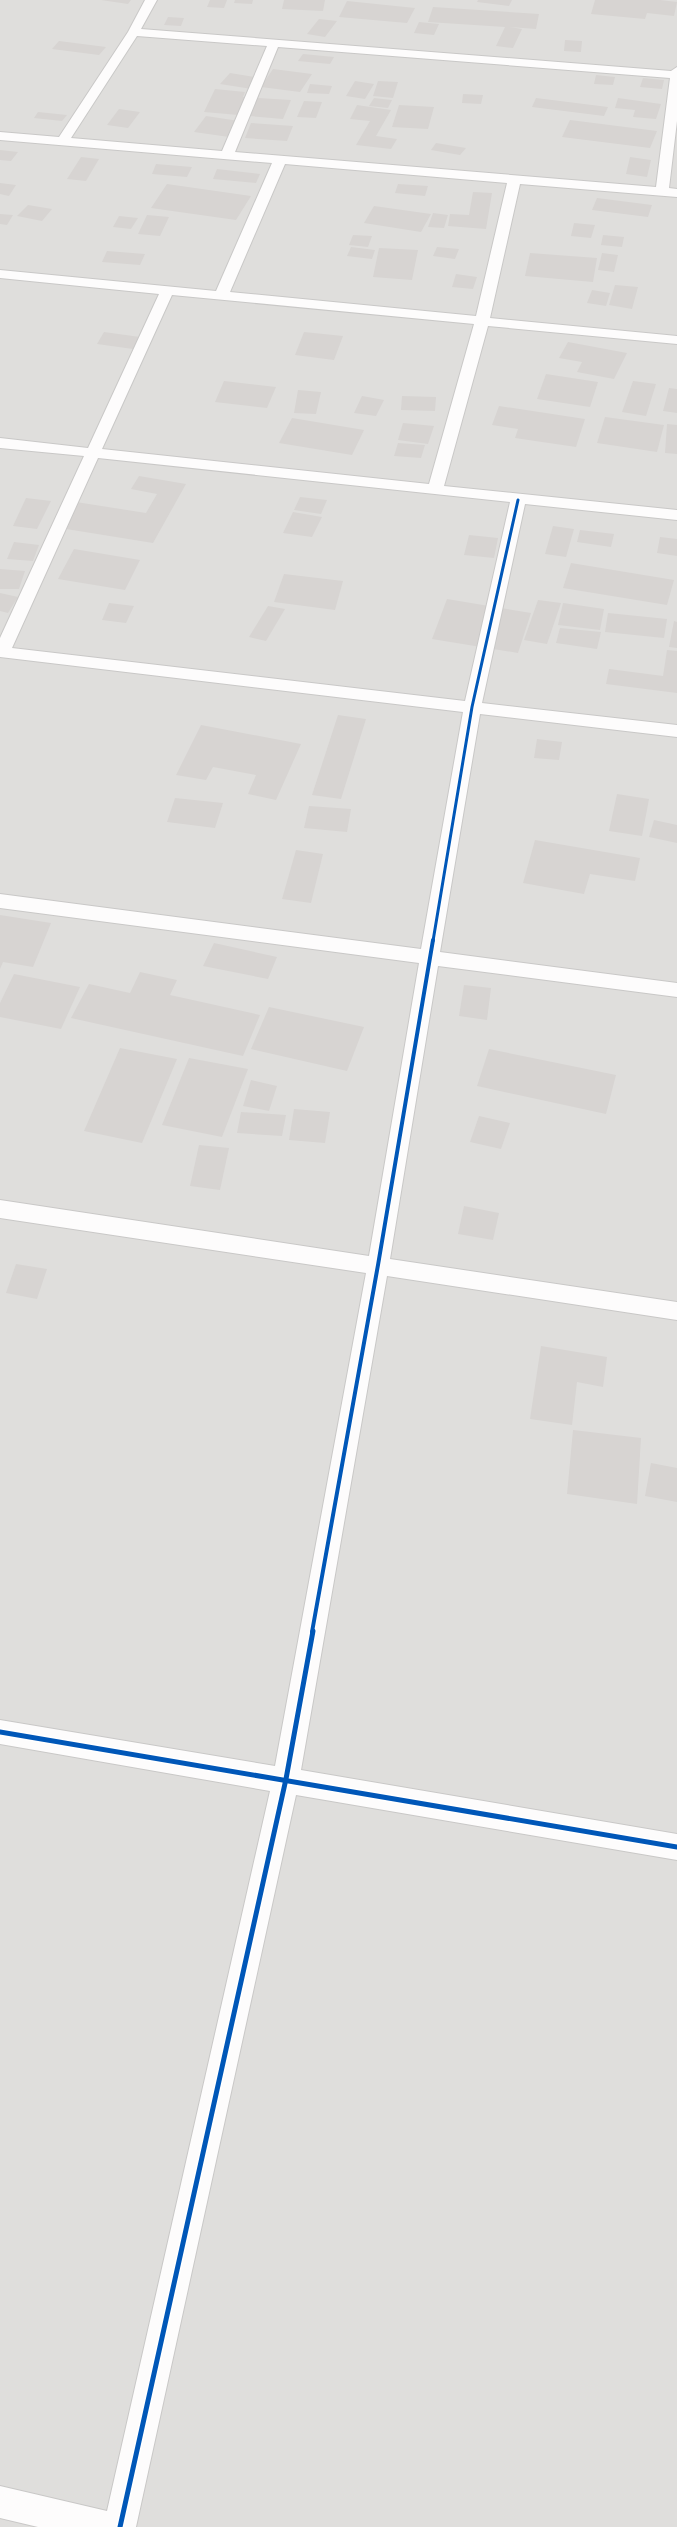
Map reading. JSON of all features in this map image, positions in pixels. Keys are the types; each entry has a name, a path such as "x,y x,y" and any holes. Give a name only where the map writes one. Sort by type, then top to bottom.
{"street":[{"path":"63,141 134,32 151,0"},
{"path":"134,32 677,73 662,191"},
{"path":"228,155 274,43"},
{"path":"0,136 677,192"},
{"path":"222,296 280,160"},
{"path":"435,490 482,321 515,178"},
{"path":"0,274 677,340"},
{"path":"167,291 94,454 1,652 677,731"},
{"path":"0,444 518,500 677,515"},
{"path":"120,2527 286,1780 378,1265 472,707 518,500"},
{"path":"0,900 677,990"},
{"path":"0,1209 378,1265 677,1312"},
{"path":"0,1732 677,1847"},
{"path":"0,2502 108,2527"}],"shaded area":[{"path":"0,0 677,0 677,2527 0,2527"}],"building":[{"path":"101,0 131,0 128,4"},
{"path":"210,0 227,0 224,8 207,7"},
{"path":"235,0 253,0 252,4 234,3"},
{"path":"284,0 325,0 323,11 282,9"},
{"path":"478,0 512,0 509,6 477,2"},
{"path":"595,0 660,0 677,2 674,16 647,13 645,19 591,14"},
{"path":"347,1 415,8 407,23 339,17"},
{"path":"433,7 539,14 536,29 510,27 522,29 513,48 496,46 505,27 428,22"},
{"path":"168,17 184,18 181,26 164,25"},
{"path":"319,19 337,21 325,37 307,34"},
{"path":"419,22 439,24 434,35 414,33"},
{"path":"565,40 582,41 581,52 564,51"},
{"path":"59,41 106,47 99,55 52,49"},
{"path":"303,54 334,57 330,64 298,61"},
{"path":"273,69 312,74 300,92 261,87"},
{"path":"230,73 261,78 252,89 220,84"},
{"path":"596,75 615,77 613,85 594,84"},
{"path":"643,78 664,80 662,89 640,87"},
{"path":"355,81 374,84 365,99 346,96"},
{"path":"378,81 398,82 393,98 373,96"},
{"path":"310,84 332,86 329,94 307,93"},
{"path":"215,89 245,92 243,97 291,100 283,119 204,112"},
{"path":"463,94 483,95 481,104 462,103"},
{"path":"374,98 392,100 388,108 369,106"},
{"path":"536,98 608,107 604,116 532,107"},
{"path":"618,98 661,104 656,119 633,117 635,110 615,108"},
{"path":"304,101 322,102 316,118 297,117"},
{"path":"357,105 391,110 376,136 397,139 391,149 356,145 370,121 350,119"},
{"path":"399,105 434,107 428,129 392,127"},
{"path":"119,109 140,112 128,128 107,125"},
{"path":"38,112 67,115 62,121 34,118"},
{"path":"206,116 239,121 229,137 194,132"},
{"path":"570,120 657,131 650,148 562,137"},
{"path":"251,123 293,126 287,141 245,138"},
{"path":"436,143 466,148 460,155 431,150"},
{"path":"0,150 18,152 11,161 0,160"},
{"path":"81,157 99,159 86,181 67,179"},
{"path":"630,157 651,160 647,177 626,174"},
{"path":"156,164 192,167 187,177 152,174"},
{"path":"217,169 260,174 256,183 213,179"},
{"path":"0,183 16,185 9,196 0,194"},
{"path":"167,184 251,196 236,220 151,208"},
{"path":"398,184 428,186 425,196 395,193"},
{"path":"473,192 492,193 486,229 448,226 450,214 469,215"},
{"path":"597,198 652,205 648,217 592,210"},
{"path":"28,205 52,209 42,221 17,216"},
{"path":"374,206 431,214 421,232 364,223"},
{"path":"433,213 448,215 444,228 428,227"},
{"path":"0,214 13,215 7,225 0,224"},
{"path":"147,215 169,217 160,236 138,234"},
{"path":"119,216 138,218 131,229 113,227"},
{"path":"574,223 595,225 591,238 571,236"},
{"path":"353,235 372,236 368,247 349,245"},
{"path":"603,235 624,237 622,247 601,245"},
{"path":"351,247 375,250 372,259 347,256"},
{"path":"437,247 459,249 455,259 433,256"},
{"path":"379,248 418,250 412,280 373,277"},
{"path":"107,251 145,254 140,265 102,262"},
{"path":"530,253 597,258 593,282 525,276"},
{"path":"602,253 618,255 614,272 598,270"},
{"path":"456,274 477,277 473,289 452,287"},
{"path":"615,285 638,287 632,309 609,305"},
{"path":"592,290 610,293 606,306 587,303"},
{"path":"104,332 140,337 133,349 97,344"},
{"path":"304,332 343,336 334,360 295,355"},
{"path":"568,342 627,353 614,379 577,372 582,362 559,358"},
{"path":"546,374 598,382 590,407 537,399"},
{"path":"224,381 276,387 267,408 215,402"},
{"path":"633,381 656,384 646,416 622,412"},
{"path":"669,388 677,389 677,413 663,411"},
{"path":"298,390 321,392 316,414 294,413"},
{"path":"362,396 384,400 376,416 354,413"},
{"path":"402,396 436,397 435,411 401,410"},
{"path":"499,406 585,419 576,447 515,438 518,429 492,425"},
{"path":"605,417 664,425 657,452 597,443"},
{"path":"292,418 364,430 352,455 279,443"},
{"path":"403,423 434,426 428,444 398,440"},
{"path":"667,424 677,425 677,454 665,453"},
{"path":"398,443 425,445 421,458 394,456"},
{"path":"139,476 186,484 153,543 60,528 76,502 146,513 157,494 131,489"},
{"path":"300,497 327,500 321,514 294,510"},
{"path":"26,498 51,501 37,529 13,526"},
{"path":"293,512 322,517 312,537 283,533"},
{"path":"553,526 574,529 566,557 545,554"},
{"path":"580,530 614,534 611,547 577,542"},
{"path":"469,535 498,538 494,558 464,555"},
{"path":"660,537 677,539 677,556 657,553"},
{"path":"14,542 39,545 33,561 7,559"},
{"path":"74,549 140,560 125,590 58,579"},
{"path":"571,563 674,580 667,605 563,588"},
{"path":"0,569 25,571 19,589 0,589"},
{"path":"284,574 343,581 335,610 274,602"},
{"path":"0,593 18,597 8,613 0,611"},
{"path":"447,599 531,613 518,653 432,639"},
{"path":"538,600 561,603 547,644 524,640"},
{"path":"109,603 134,606 126,623 102,620"},
{"path":"563,603 604,609 600,630 558,625"},
{"path":"268,606 285,609 266,641 249,637"},
{"path":"608,613 667,619 664,638 605,632"},
{"path":"674,621 677,622 677,648 669,647"},
{"path":"560,628 601,632 597,649 556,643"},
{"path":"667,650 677,651 677,693 606,684 609,669 663,676"},
{"path":"338,715 366,719 341,799 312,795"},
{"path":"201,725 301,744 276,800 248,794 256,775 213,767 206,780 176,775"},
{"path":"537,739 562,742 559,760 534,758"},
{"path":"617,794 649,799 642,836 609,831"},
{"path":"175,798 223,803 215,828 167,822"},
{"path":"309,806 351,809 347,832 304,828"},
{"path":"654,820 677,825 677,843 649,837"},
{"path":"535,840 640,858 635,881 590,874 584,894 523,883"},
{"path":"296,850 323,854 311,903 282,899"},
{"path":"0,915 51,923 33,967 3,962 0,969"},
{"path":"214,943 277,957 268,979 203,966"},
{"path":"140,972 177,980 170,995 260,1015 243,1056 71,1018 89,984 130,993"},
{"path":"14,974 80,987 61,1029 0,1017 0,1003"},
{"path":"464,985 491,988 487,1020 459,1016"},
{"path":"269,1007 364,1027 347,1071 251,1049"},
{"path":"120,1048 177,1059 142,1143 84,1131"},
{"path":"489,1049 616,1075 606,1114 477,1086"},
{"path":"189,1058 248,1069 222,1137 162,1125"},
{"path":"251,1080 277,1086 269,1111 243,1106"},
{"path":"294,1109 330,1112 325,1143 289,1140"},
{"path":"241,1112 286,1115 282,1136 237,1133"},
{"path":"479,1116 510,1123 501,1149 470,1142"},
{"path":"199,1145 229,1148 220,1190 190,1186"},
{"path":"464,1206 499,1213 493,1240 458,1234"},
{"path":"16,1264 47,1269 37,1299 6,1293"},
{"path":"541,1346 607,1357 603,1387 577,1382 572,1425 530,1419"},
{"path":"573,1430 641,1438 637,1504 567,1494"},
{"path":"651,1463 677,1468 677,1502 645,1496"}],"cycle path":[{"path":"120,2527 286,1779 378,1265 472,707 518,500"},
{"path":"0,1732 677,1847"}]}
